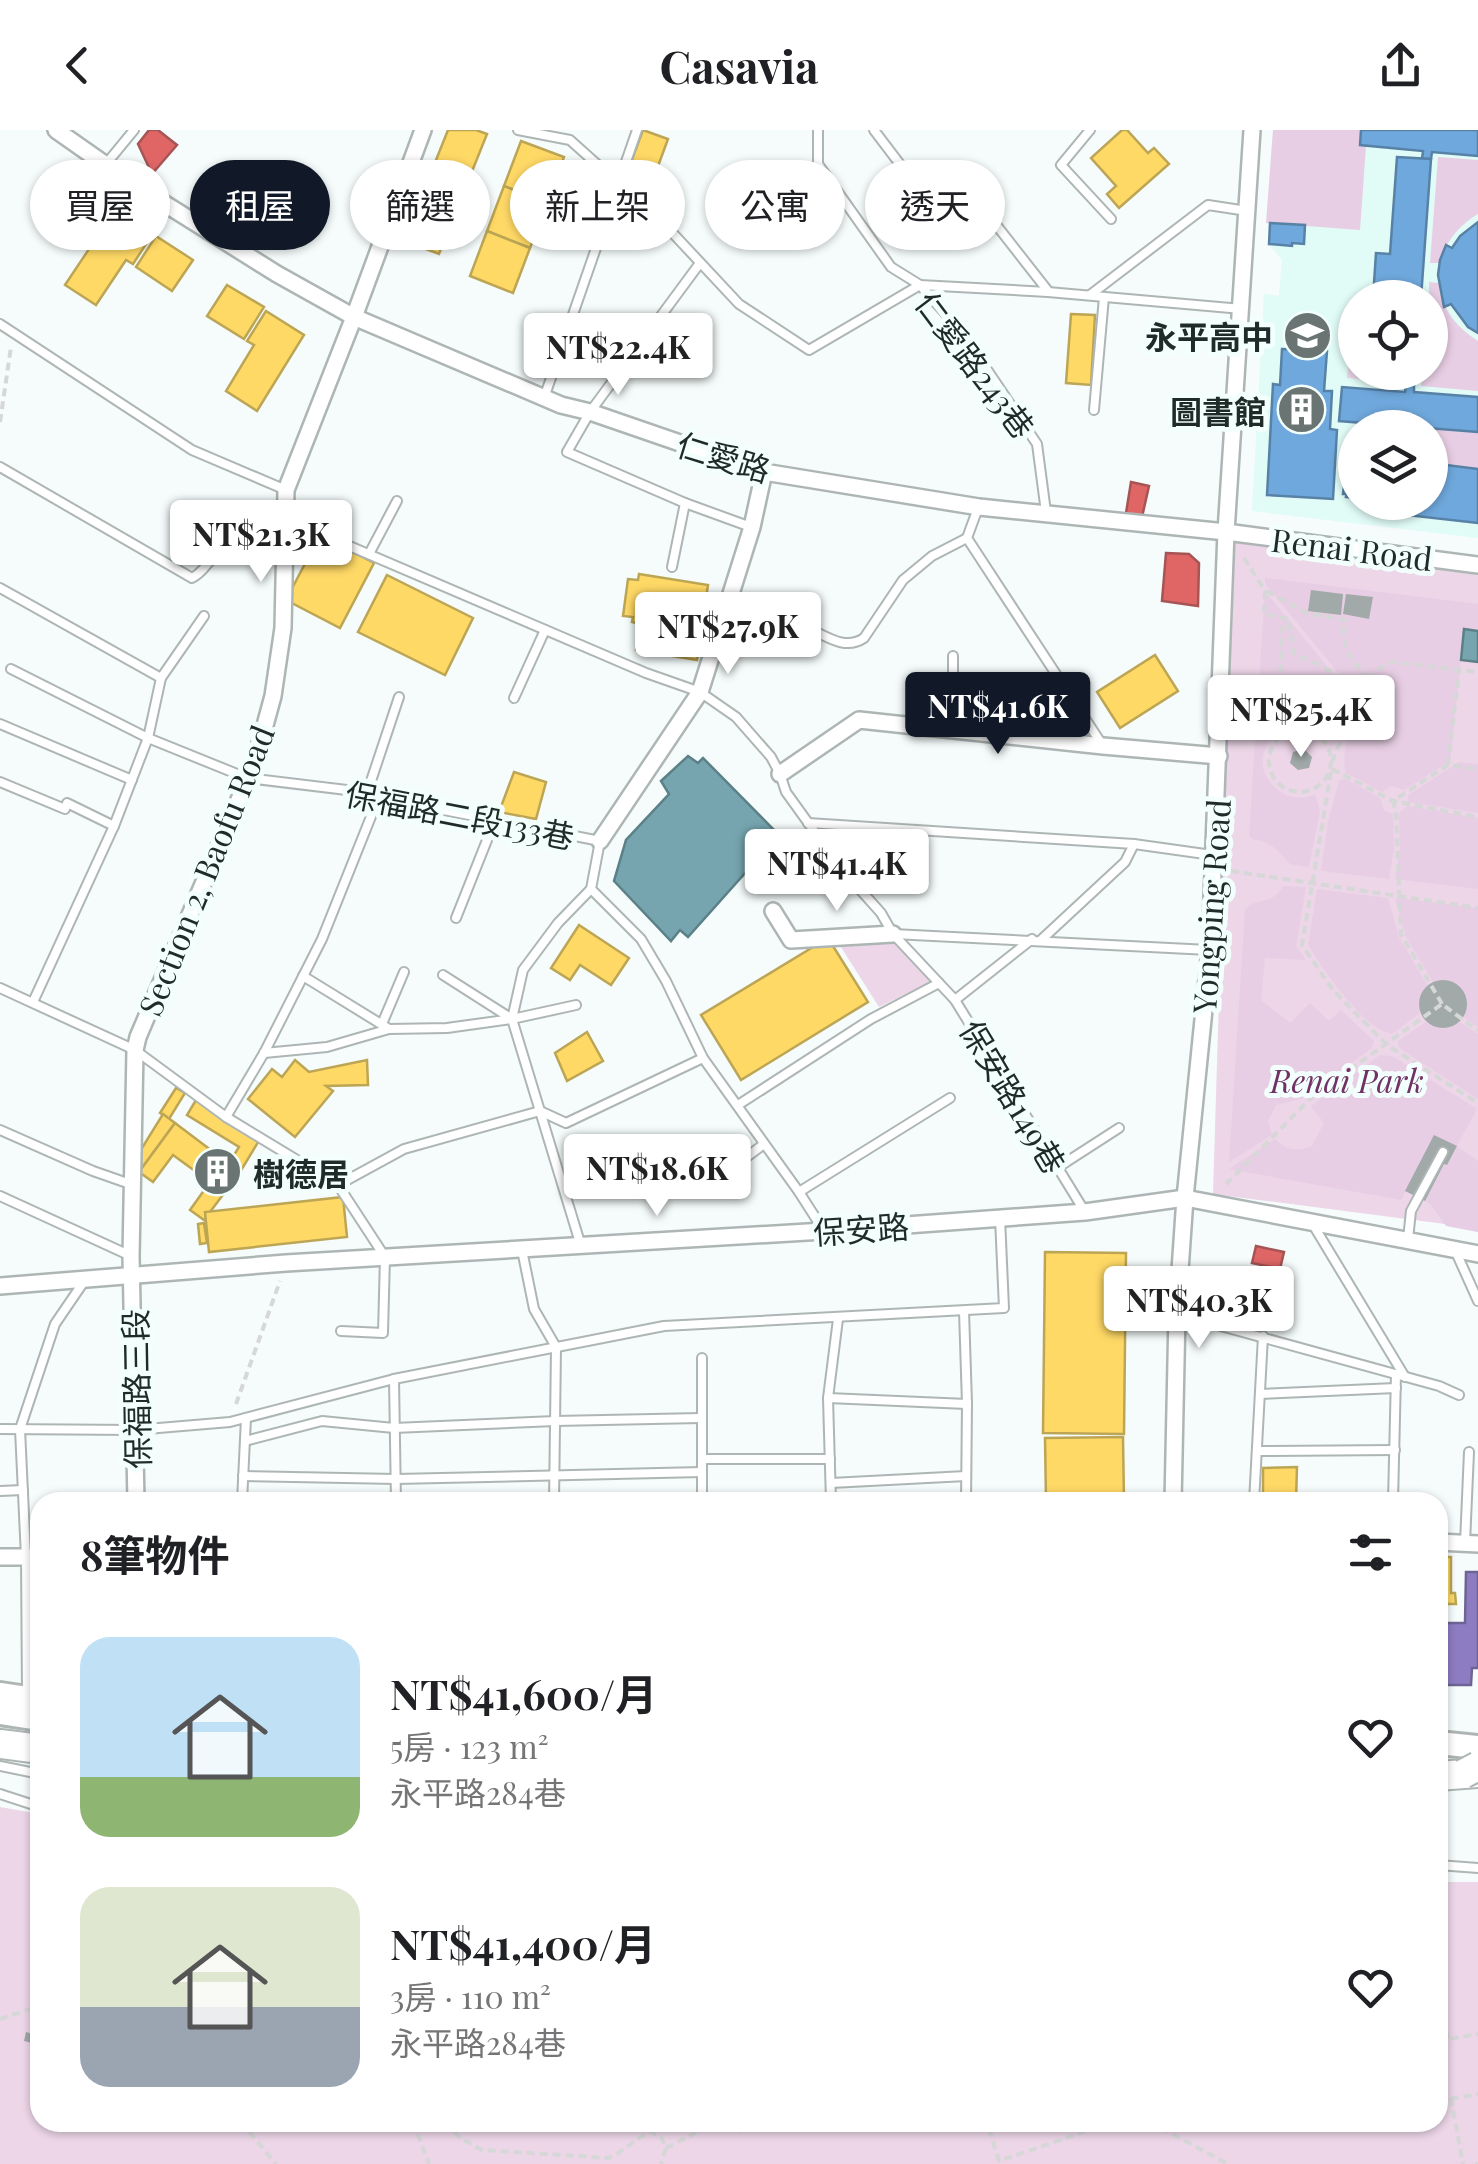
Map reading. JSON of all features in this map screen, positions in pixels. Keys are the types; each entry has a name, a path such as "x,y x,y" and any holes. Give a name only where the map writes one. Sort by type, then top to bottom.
{"highway":[{"path":"0,1746 30,1750"}],"main road":[{"path":"0,1694 30,1698"},
{"path":"0,1714 30,1718"},
{"path":"1448,1744 1478,1748"}],"street":[{"name":"仁愛路","path":"56,130 100,160"},
{"name":"Section 2, Baofu Road","path":"133,1276 138,1037 255,762 273,696 283,628 286,490 422,130"},
{"name":"Yongping Road","path":"1173,1492 1177,1314 1184,1198 1210,950 1226,532 1252,130"},
{"name":"仁愛路","path":"170,205 277,274 354,317 562,405 764,472 978,506 1226,532"},
{"path":"600,841 700,692 752,527 764,472"},
{"name":"Renai Road","path":"1226,532 1478,564"},
{"path":"780,774 859,720 1219,756"},
{"path":"773,910 791,940 893,934"},
{"name":"保安路","path":"0,1286 286,1263 1085,1212 1184,1198 1478,1254"},
{"name":"保福路三段","path":"133,1276 136,1492"},
{"path":"0,1557 30,1557"}],"lane":[{"path":"109,160 134,130"},
{"path":"518,130 557,133 592,160"},
{"path":"626,160 636,130"},
{"name":"仁愛路243巷","path":"818,130 818,164 891,267 920,285 960,332 1037,444 1046,514"},
{"path":"874,130 918,188 954,171 1048,292"},
{"path":"1090,130 1061,165 1111,218"},
{"path":"1090,296 1208,204 1247,211"},
{"path":"685,248 739,304 809,350 920,285 1242,309"},
{"path":"544,398 595,250"},
{"path":"700,264 590,412 567,452 752,527"},
{"path":"1094,410 1104,297"},
{"path":"0,324 192,450 286,490"},
{"path":"0,468 192,578 203,572 214,556 228,549 284,554"},
{"path":"369,554 397,501"},
{"path":"672,567 686,503"},
{"path":"808,628 842,644 855,644 871,629 903,580 932,556 968,538 978,506"},
{"name":"保安路149巷","path":"284,518 646,673 700,692 736,718 771,757 786,792 854,884 881,913 893,934 955,1000 1085,1212"},
{"path":"968,538 1104,746"},
{"path":"0,588 161,678"},
{"path":"32,1002 114,826 148,738 161,678 204,616"},
{"path":"514,698 545,630"},
{"path":"953,656 953,730"},
{"name":"保福路二段133巷","path":"12,669 148,738 248,778 380,794 402,802 600,841 591,888 640,939 666,981 703,1058 824,1231"},
{"path":"367,792 398,697"},
{"path":"0,724 132,780"},
{"path":"0,782 65,809 67,803 114,826"},
{"path":"226,1117 322,940 380,794"},
{"path":"456,918 495,820"},
{"path":"808,822 1134,844 1214,862"},
{"path":"955,1000 1037,940 1126,862 1134,844"},
{"path":"581,1246 512,1018 523,970 558,922 591,888"},
{"path":"893,934 1210,950"},
{"path":"386,1026 404,972"},
{"path":"443,975 512,1018"},
{"path":"303,976 386,1026"},
{"path":"738,1105 871,1019 939,983"},
{"path":"0,988 135,1050 226,1117 338,1185 385,1258 383,1333 341,1331"},
{"path":"264,1053 327,1046 386,1026 447,1028 576,1005"},
{"path":"338,1185 404,1150 540,1111 566,1123 703,1058"},
{"path":"799,1192 950,1098"},
{"path":"1058,1168 1119,1128"},
{"path":"0,1130 94,1172 133,1184"},
{"path":"699,1180 764,1144"},
{"path":"1407,1241 1411,1211 1443,1152"},
{"path":"0,1196 132,1256"},
{"path":"0,1425 20,1429 135,1430 230,1422 394,1379 664,1326 1004,1308 1000,1218"},
{"path":"1312,1223 1401,1376"},
{"path":"522,1250 534,1308 556,1347 554,1492"},
{"path":"1454,1250 1478,1301"},
{"path":"30,1539 22,1490 20,1429 55,1324 85,1280"},
{"path":"964,1311 966,1492"},
{"path":"1177,1314 1459,1394"},
{"path":"831,1492 828,1398 838,1318"},
{"path":"1255,1492 1263,1336"},
{"path":"702,1358 702,1492"},
{"path":"1393,1492 1396,1388 1401,1376"},
{"path":"394,1379 396,1492"},
{"path":"1260,1394 1396,1388"},
{"path":"828,1398 967,1404"},
{"path":"243,1492 246,1418"},
{"path":"245,1440 322,1421 394,1428 702,1418"},
{"path":"1257,1451 1395,1450"},
{"path":"1469,1452 1470,1539"},
{"path":"702,1459 830,1460"},
{"path":"244,1476 396,1479 702,1472"},
{"path":"831,1483 966,1476"},
{"path":"0,1491 22,1490"},
{"path":"1470,1539 1478,1530"},
{"path":"0,1766 30,1772"},
{"path":"0,1794 30,1804"},
{"path":"1448,1866 1478,1868"}],"path":[{"path":"0,422 14,333"},
{"path":"1244,556 1265,591 1264,614 1289,620 1294,654 1330,669 1353,694 1356,704"},
{"path":"1263,588 1294,608 1346,618 1343,642 1348,655 1369,680"},
{"path":"1315,611 1332,614"},
{"path":"1280,685 1283,618"},
{"path":"1478,672 1392,662 1374,671 1356,704 1332,768 1302,946 1333,990 1387,1045 1478,1103"},
{"path":"1448,765 1459,670"},
{"path":"1332,768 1318,787 1290,791 1274,778 1268,758 1277,738 1286,732 1307,730 1324,742 1332,768 1393,801 1478,816"},
{"path":"1393,801 1448,765 1478,768"},
{"path":"1393,801 1401,934 1442,1004 1478,1030"},
{"path":"1214,862 1478,908"},
{"path":"1226,1184 1313,1096 1442,1004"},
{"path":"230,1422 286,1263"},
{"path":"0,2019 30,2009"},
{"path":"1448,2039 1478,2034"},
{"path":"1448,2099 1478,2094"},
{"path":"1451,2098 1463,2164"},
{"path":"251,2132 276,2164"},
{"path":"417,2132 429,2164"},
{"path":"455,2132 482,2150 609,2158 651,2132 661,2137 666,2148 661,2164"},
{"path":"666,2148 698,2132"},
{"path":"990,2132 1000,2161 1083,2132"},
{"path":"1169,2132 1228,2164"}],"shaded area":[{"name":"永平高中","path":"1273,130 1478,130 1478,538 1252,511 1264,294 1279,296 1282,260 1269,244 1270,224 1266,223"},
{"path":"1273,130 1361,130 1360,145 1366,146 1360,230 1266,223"},
{"path":"1438,157 1478,160 1478,214 1454,235 1440,263 1430,263"},
{"path":"1448,311 1478,341 1478,391 1448,388"},
{"path":"1448,430 1478,432 1478,469 1448,465"},
{"path":"1265,578 1478,604 1478,631 1464,630 1450,761 1404,790 1392,786 1382,792 1346,773 1346,746 1367,705 1364,695 1354,692 1265,584"},
{"path":"1265,591 1350,694 1346,701 1349,711 1330,736 1313,726 1298,724 1283,728 1265,749 1267,777 1278,790 1296,797 1315,795 1320,811 1309,867 1290,864 1269,844 1249,836"},
{"path":"1459,762 1478,764 1478,813 1408,802 1408,795"},
{"path":"1344,778 1380,798 1384,810 1393,814 1394,849 1389,879 1321,871 1328,822 1339,781"},
{"path":"1407,806 1478,818 1478,889 1395,879 1400,852 1399,813"},
{"path":"1283,886 1306,887 1296,946 1306,960 1265,958 1261,1000 1290,1023 1310,1003 1329,1021 1341,1010 1374,1041 1372,1048 1301,1099 1276,1105 1268,1121 1272,1135 1229,1162 1245,909 1274,897"},
{"path":"1317,889 1388,898 1399,937 1427,985 1420,998 1420,1013 1392,1034 1369,1022 1357,1010 1308,945"},
{"path":"1395,898 1478,908 1478,1027 1464,1017 1466,1001 1461,989 1449,982 1433,982 1405,935"},
{"path":"1426,1022 1443,1028 1460,1022 1478,1034 1478,1099 1399,1048 1398,1041"},
{"path":"1380,1055 1392,1056 1477,1109 1457,1146 1478,1161 1478,1232 1446,1226 1425,1201 1457,1147 1435,1135 1401,1200 1229,1169 1275,1139 1292,1149 1312,1146 1324,1123 1311,1106"}],"green space":[{"name":"Renai Park","path":"1233,540 1478,575 1478,1232 1445,1224 1213,1194"},
{"path":"906,943 930,982 879,1007 839,944"},
{"path":"0,1807 30,1812 30,2132 1448,2132 1448,1882 1478,1882 1478,2164 0,2164"}],"building: 住宅":[{"path":"448,130 487,134 477,160 436,160"},
{"path":"643,130 668,139 660,160 632,160"},
{"path":"1122,130 1127,130 1148,153 1154,148 1169,164 1119,208 1107,194 1116,186 1091,158"},
{"path":"521,141 564,157 563,160 514,160"},
{"path":"504,186 510,188 510,240 490,232"},
{"path":"490,232 510,240 510,250 529,250 513,293 470,276 480,250 490,250"},
{"path":"170,245 193,260 172,291 136,267 147,250 170,250"},
{"path":"88,250 142,250 133,264 126,260 96,305 65,285"},
{"path":"227,285 264,307 244,339 207,316"},
{"path":"266,311 304,335 257,411 226,391 254,345 247,341"},
{"path":"1071,314 1095,315 1091,385 1066,383"},
{"path":"320,535 374,563 340,628 286,600"},
{"path":"639,574 708,585 697,660 636,650 641,624 632,622 633,617 623,616 628,579 638,580"},
{"path":"387,575 473,618 445,675 358,632"},
{"path":"1155,655 1178,691 1120,728 1097,692"},
{"path":"514,772 546,782 536,819 499,812"},
{"path":"579,925 629,958 611,985 580,965 570,980 551,968"},
{"path":"828,938 868,1002 741,1080 701,1015"},
{"path":"587,1032 603,1061 567,1081 555,1053"},
{"path":"295,1060 309,1072 367,1060 368,1085 326,1086 333,1091 295,1137 248,1099 272,1069 282,1077"},
{"path":"176,1088 185,1093 169,1119 160,1113"},
{"path":"196,1100 260,1139 240,1172 229,1163 239,1147 187,1115"},
{"path":"163,1114 175,1123 139,1172 137,1156"},
{"name":"樹德居","path":"175,1123 240,1172 204,1220 190,1210 210,1182 173,1155 153,1182 139,1172"},
{"path":"343,1197 347,1237 209,1252 205,1212"},
{"path":"204,1223 207,1243 200,1244 198,1224"},
{"path":"1045,1252 1126,1253 1124,1434 1043,1433"},
{"path":"1123,1437 1124,1492 1046,1492 1045,1438"},
{"path":"1297,1467 1296,1492 1263,1492 1263,1468"},
{"path":"1448,1557 1451,1593 1455,1593 1456,1604 1448,1604"}],"building: 商業":[{"path":"149,130 158,130 177,145 164,160 145,160 138,144"},
{"path":"1131,482 1149,486 1142,517 1126,513"},
{"path":"1166,553 1189,554 1199,563 1198,606 1162,601"},
{"path":"1256,1246 1284,1252 1280,1269 1252,1263"}],"building: 辦公":[{"path":"1466,1572 1478,1572 1478,1668 1472,1668 1471,1685 1448,1685 1448,1623 1465,1623"}],"building: 學校":[{"path":"1361,130 1478,130 1478,156 1432,152 1431,159 1422,159 1423,151 1360,145"},
{"path":"1397,157 1431,159 1422,280 1374,280 1376,253 1390,254"},
{"path":"1478,222 1478,333 1448,305 1448,280 1439,280 1438,275 1446,245 1452,248"},
{"path":"1270,223 1305,225 1304,244 1269,244"},
{"name":"圖書館","path":"1282,349 1327,351 1324,391 1332,391 1330,429 1337,430 1333,499 1267,495 1273,384 1280,385"},
{"path":"1342,390 1478,397 1478,432 1448,430 1448,410 1340,410"},
{"path":"1448,465 1478,469 1478,523 1448,520"}],"building: 公共":[{"path":"1464,629 1478,631 1478,662 1461,660"},
{"path":"688,756 698,763 703,758 779,835 688,937 680,930 671,941 614,881 626,840 669,794 661,781"}],"building: 其他":[{"path":"1311,590 1343,594 1341,615 1308,611"},
{"path":"1346,594 1373,597 1369,619 1343,614"},
{"path":"1263,683 1288,687 1285,710 1260,706"},
{"path":"1304,749 1312,757 1309,768 1298,770 1290,763 1293,752"},
{"path":"1443,980 1460,987 1467,1004 1460,1021 1443,1028 1426,1021 1419,1004 1426,987"},
{"path":"1434,1135 1457,1146 1425,1201 1405,1191"}],"place":[{"name":"永平高中","path":"1308,335"},
{"name":"圖書館","path":"1301,410"},
{"name":"樹德居","path":"218,1172"}]}
